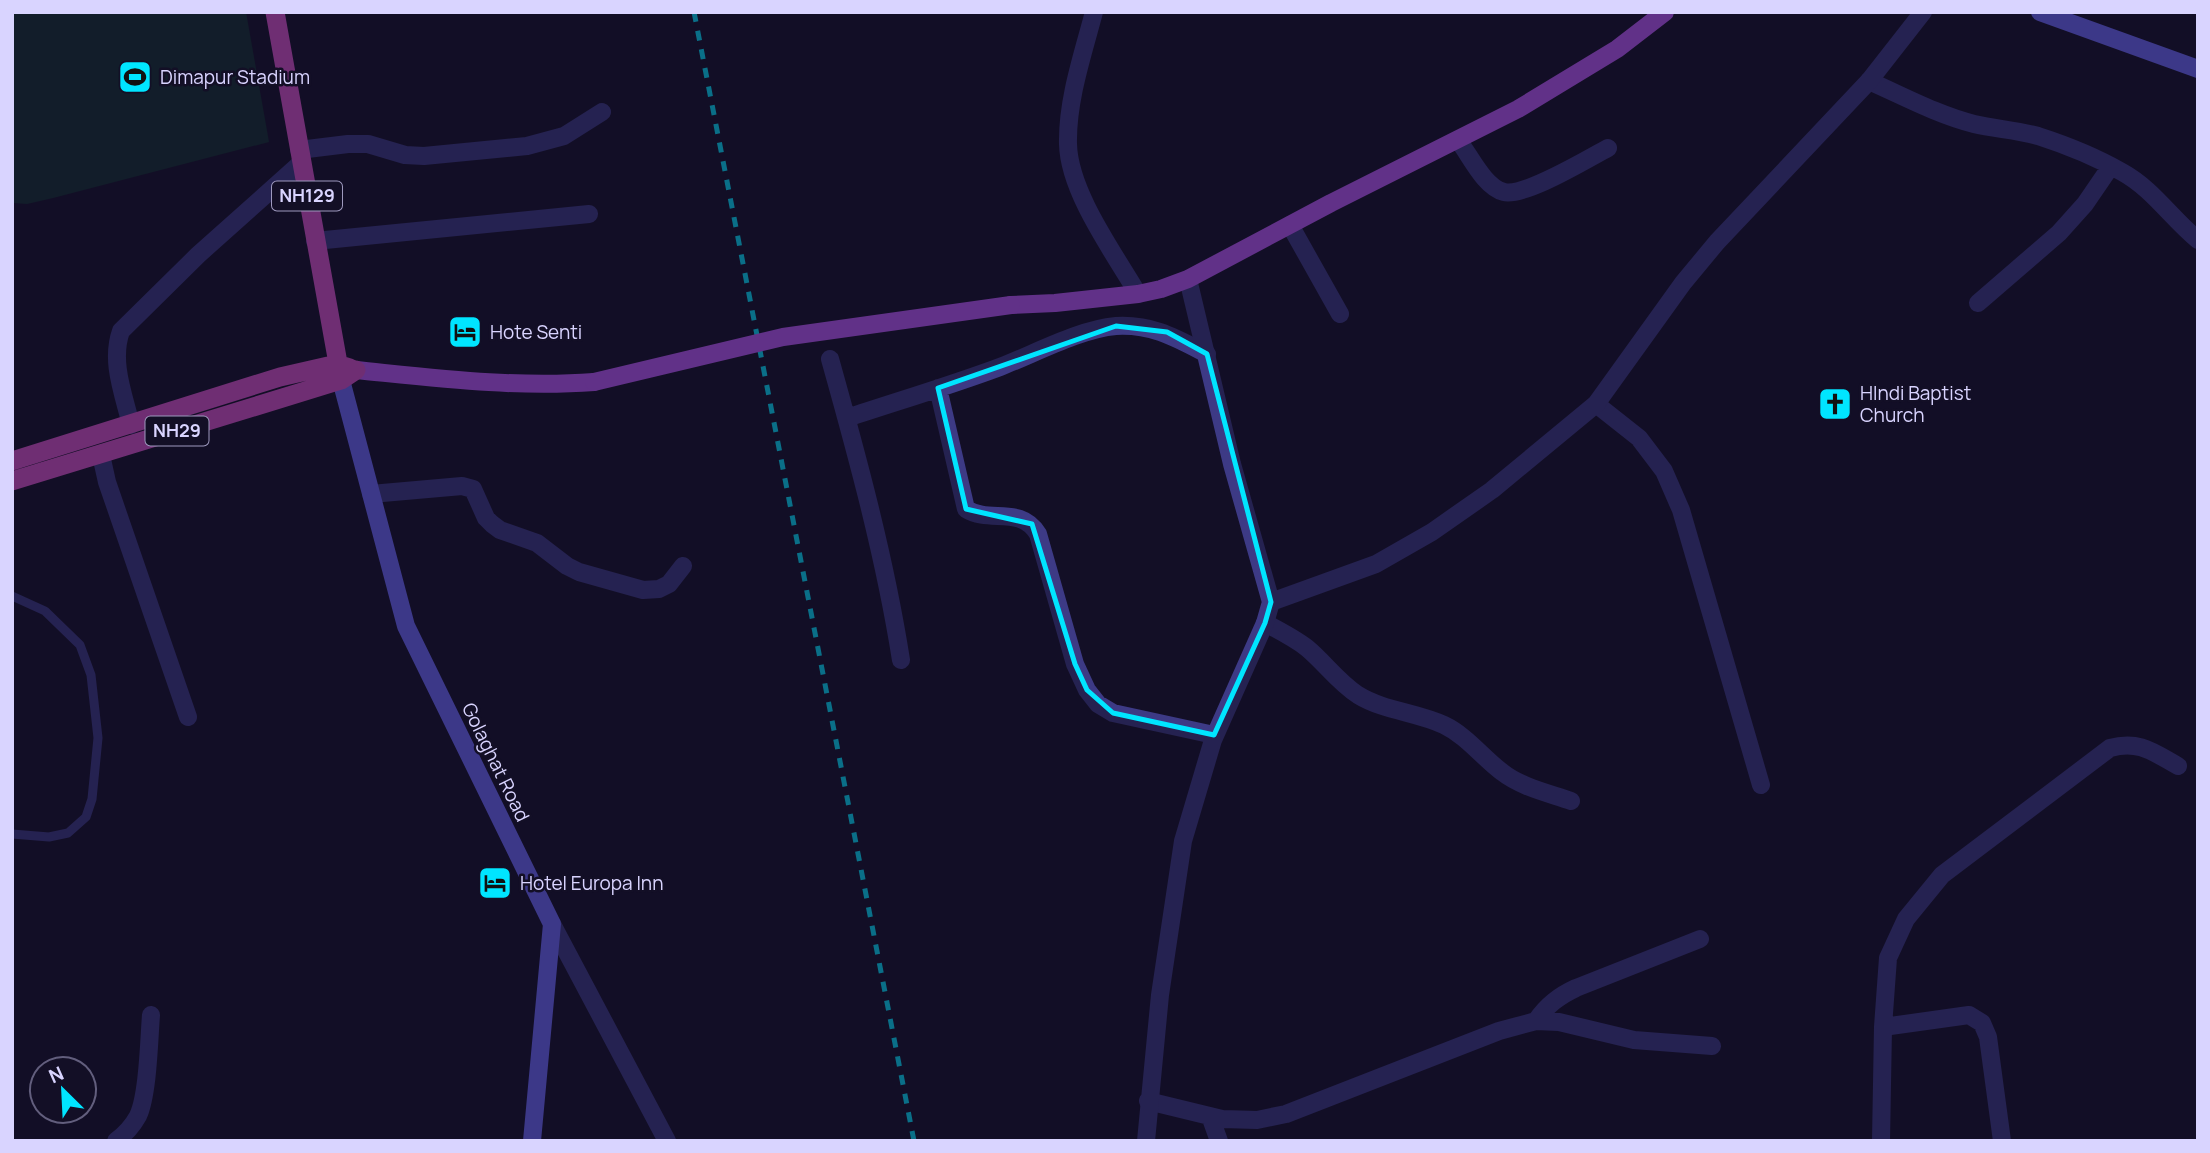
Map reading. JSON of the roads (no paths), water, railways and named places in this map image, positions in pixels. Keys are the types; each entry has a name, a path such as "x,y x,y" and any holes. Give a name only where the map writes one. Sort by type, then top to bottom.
{"highway":[{"name":"NH129","path":"275,12 315,241 345,372"},
{"name":"NH29","path":"12,461 280,377 345,372"},
{"name":"NH29","path":"12,481 101,455 345,372"}],"main road":[{"path":"345,372 495,384 551,385 594,382 783,337 1011,305 1055,303 1161,289 1188,279 1458,140 1577,74 1617,49 1665,12"},
{"path":"2040,12 2198,69"},
{"name":"Golaghat Road","path":"345,372 371,494 406,626 552,924"},
{"path":"532,1141 552,924"}],"street":[{"path":"1094,12 1069,121 1067,147 1086,207 1138,294"},
{"path":"1271,602 1376,564 1432,532 1492,490 1596,404 1683,283 1717,242 1869,81 1923,12"},
{"path":"1869,81 1919,104 1972,123 2037,136 2110,166 2151,191 2198,240"},
{"path":"131,425 116,361 116,345 121,331 300,157 348,144 368,144 405,155 424,156 527,146 564,136 602,112"},
{"path":"1458,140 1489,182 1504,192 1526,190 1608,148"},
{"path":"1978,303 2059,233 2085,204 2110,166"},
{"path":"315,241 589,214"},
{"path":"1290,225 1340,314"},
{"path":"1146,1141 1163,970 1183,841 1214,735 1265,623 1271,602 1232,464 1188,279"},
{"path":"846,418 938,388 1092,331 1116,326 1144,327 1167,332 1207,354"},
{"path":"830,359 890,590 901,660"},
{"path":"938,388 966,509 973,513 1019,517 1032,524 1038,534 1072,653 1087,690 1098,704 1113,713 1214,735"},
{"path":"1596,404 1639,438 1664,471 1681,510 1761,785"},
{"path":"101,455 107,482 188,717"},
{"path":"371,494 462,486 473,489 486,518 500,530 537,543 579,572 643,590 659,589 683,566"},
{"path":"1265,623 1308,649 1343,685 1359,696 1443,725 1458,733 1500,771 1514,780 1570,801"},
{"path":"1881,1141 1883,1027 1888,958 1906,919 1942,875 2110,748 2126,744 2145,747 2178,766"},
{"name":"Golaghat Road","path":"552,924 667,1141"},
{"path":"1536,1021 1545,1008 1558,997 1700,939"},
{"path":"116,1141 139,1115 146,1077 151,1015"},
{"path":"1883,1027 1969,1015 1982,1023 1988,1037 2002,1141"},
{"path":"1148,1101 1222,1119 1257,1121 1286,1114 1499,1031 1536,1021 1559,1022 1634,1040 1712,1046"},
{"path":"1210,1116 1219,1141"}],"lane":[{"path":"12,596 46,611 80,645 91,675 98,738 92,799 86,817 68,833 49,838 12,834"}],"railway":[{"path":"694,12 914,1141"}],"place":[{"name":"Dimapur Stadium","path":"135,77"},
{"name":"Hote Senti","path":"465,332"},
{"name":"HIndi Baptist Church","path":"1835,404"},
{"name":"Hotel Europa Inn","path":"495,883"}]}
